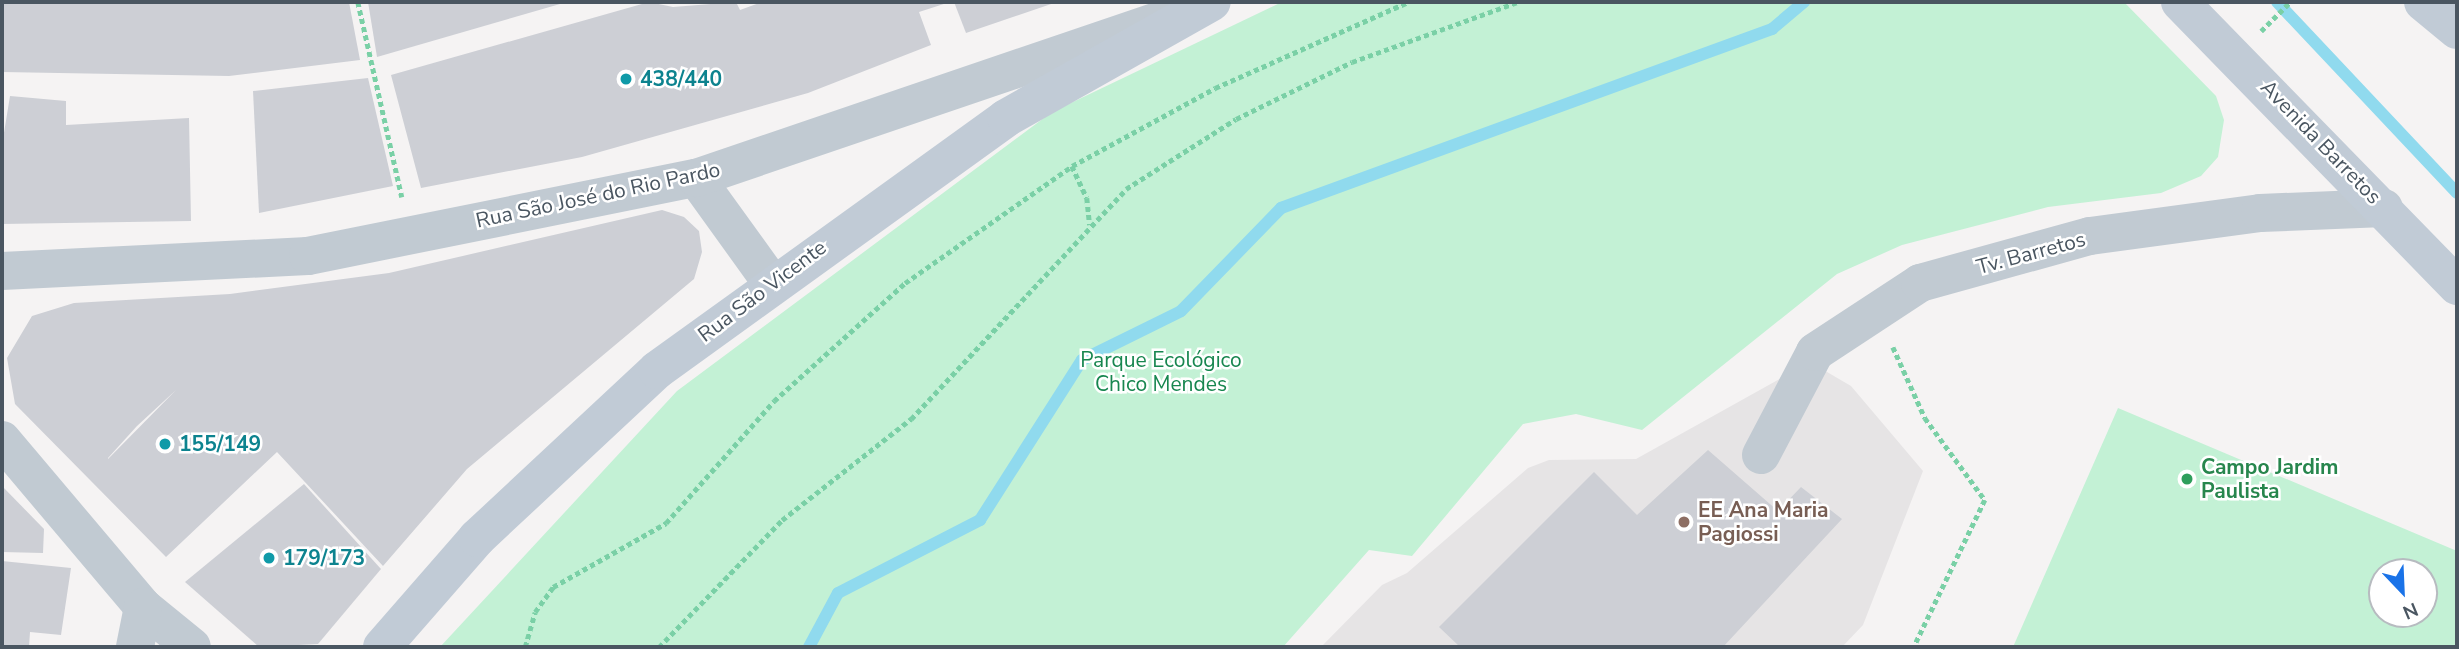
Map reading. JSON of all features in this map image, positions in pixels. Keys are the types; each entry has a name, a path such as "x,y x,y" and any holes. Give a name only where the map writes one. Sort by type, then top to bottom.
{"street":[{"name":"Avenida Barretos","path":"2180,2 2384,208 2457,286"},
{"path":"2423,2 2457,30"},
{"name":"Rua São José do Rio Pardo","path":"2,271 308,256 696,178 1202,4"},
{"name":"Rua São Vicente","path":"382,647 477,538 657,370 772,282 1006,118 1202,4"},
{"path":"696,178 772,282"},
{"name":"Tv. Barretos","path":"1761,455 1815,352 1920,283 2090,236 2260,213 2384,208"},
{"path":"2,440 143,607 192,647"},
{"path":"135,647 143,607"}],"path":[{"path":"358,2 411,235"},
{"path":"525,647 535,612 553,587 667,523 774,401 905,283 1072,166 1215,88 1408,2"},
{"path":"659,647 782,520 911,419 1126,189 1236,119 1352,62 1518,2"},
{"path":"1072,166 1087,198 1090,225"},
{"path":"1877,311 1924,418 1985,500 1914,647"}],"shaded area":[{"name":"EE Ana Maria Pagiossi","path":"1810,362 1851,386 1923,471 1863,625 1842,647 1321,647 1382,585 1407,573 1528,468 1549,460 1636,459"}],"green space":[{"name":"Parque Ecológico Chico Mendes","path":"1282,2 2124,2 2216,96 2224,120 2218,157 2201,176 2161,193 2048,207 1902,245 1837,274 1642,430 1576,414 1523,424 1412,556 1369,550 1283,647 440,647 677,391 1052,112"},
{"name":"Campo Jardim Paulista","path":"2118,408 2457,551 2457,647 2013,647"}],"building":[{"path":"2,2 349,2 360,60 229,76 2,72"},
{"path":"368,2 567,2 377,57"},
{"path":"649,2 673,7 736,2 740,10 762,2 950,2 919,12 931,45 808,93 582,157 421,188 391,75"},
{"path":"954,2 1057,2 966,33"},
{"path":"368,78 393,186 259,213 253,91"},
{"path":"10,96 66,101 66,125 189,118 191,221 2,224 2,145"},
{"path":"662,210 684,217 699,231 702,252 694,279 467,469 383,566 277,452 166,557 15,404 7,358 32,316 74,303 230,294 389,273","holes":["176,390 108,459 137,426"]},
{"path":"1708,450 1778,511 1801,487 1842,519 1723,647 1460,647 1439,627 1594,472 1637,515"},
{"name":"179/173","path":"304,484 381,569 318,644 259,647 185,582"},
{"path":"2,486 44,529 43,553 2,552"},
{"path":"2,561 71,568 61,635 30,632 29,647 2,647"}],"waterway":[{"path":"809,647 838,593 980,520 1082,360 1181,311 1281,208 1772,29 1804,2"},
{"path":"2277,2 2457,193"}],"place":[{"name":"438/440","path":"626,79"},
{"name":"155/149","path":"165,444"},
{"name":"Campo Jardim Paulista","path":"2187,479"},
{"name":"EE Ana Maria Pagiossi","path":"1684,522"},
{"name":"179/173","path":"269,558"}]}
